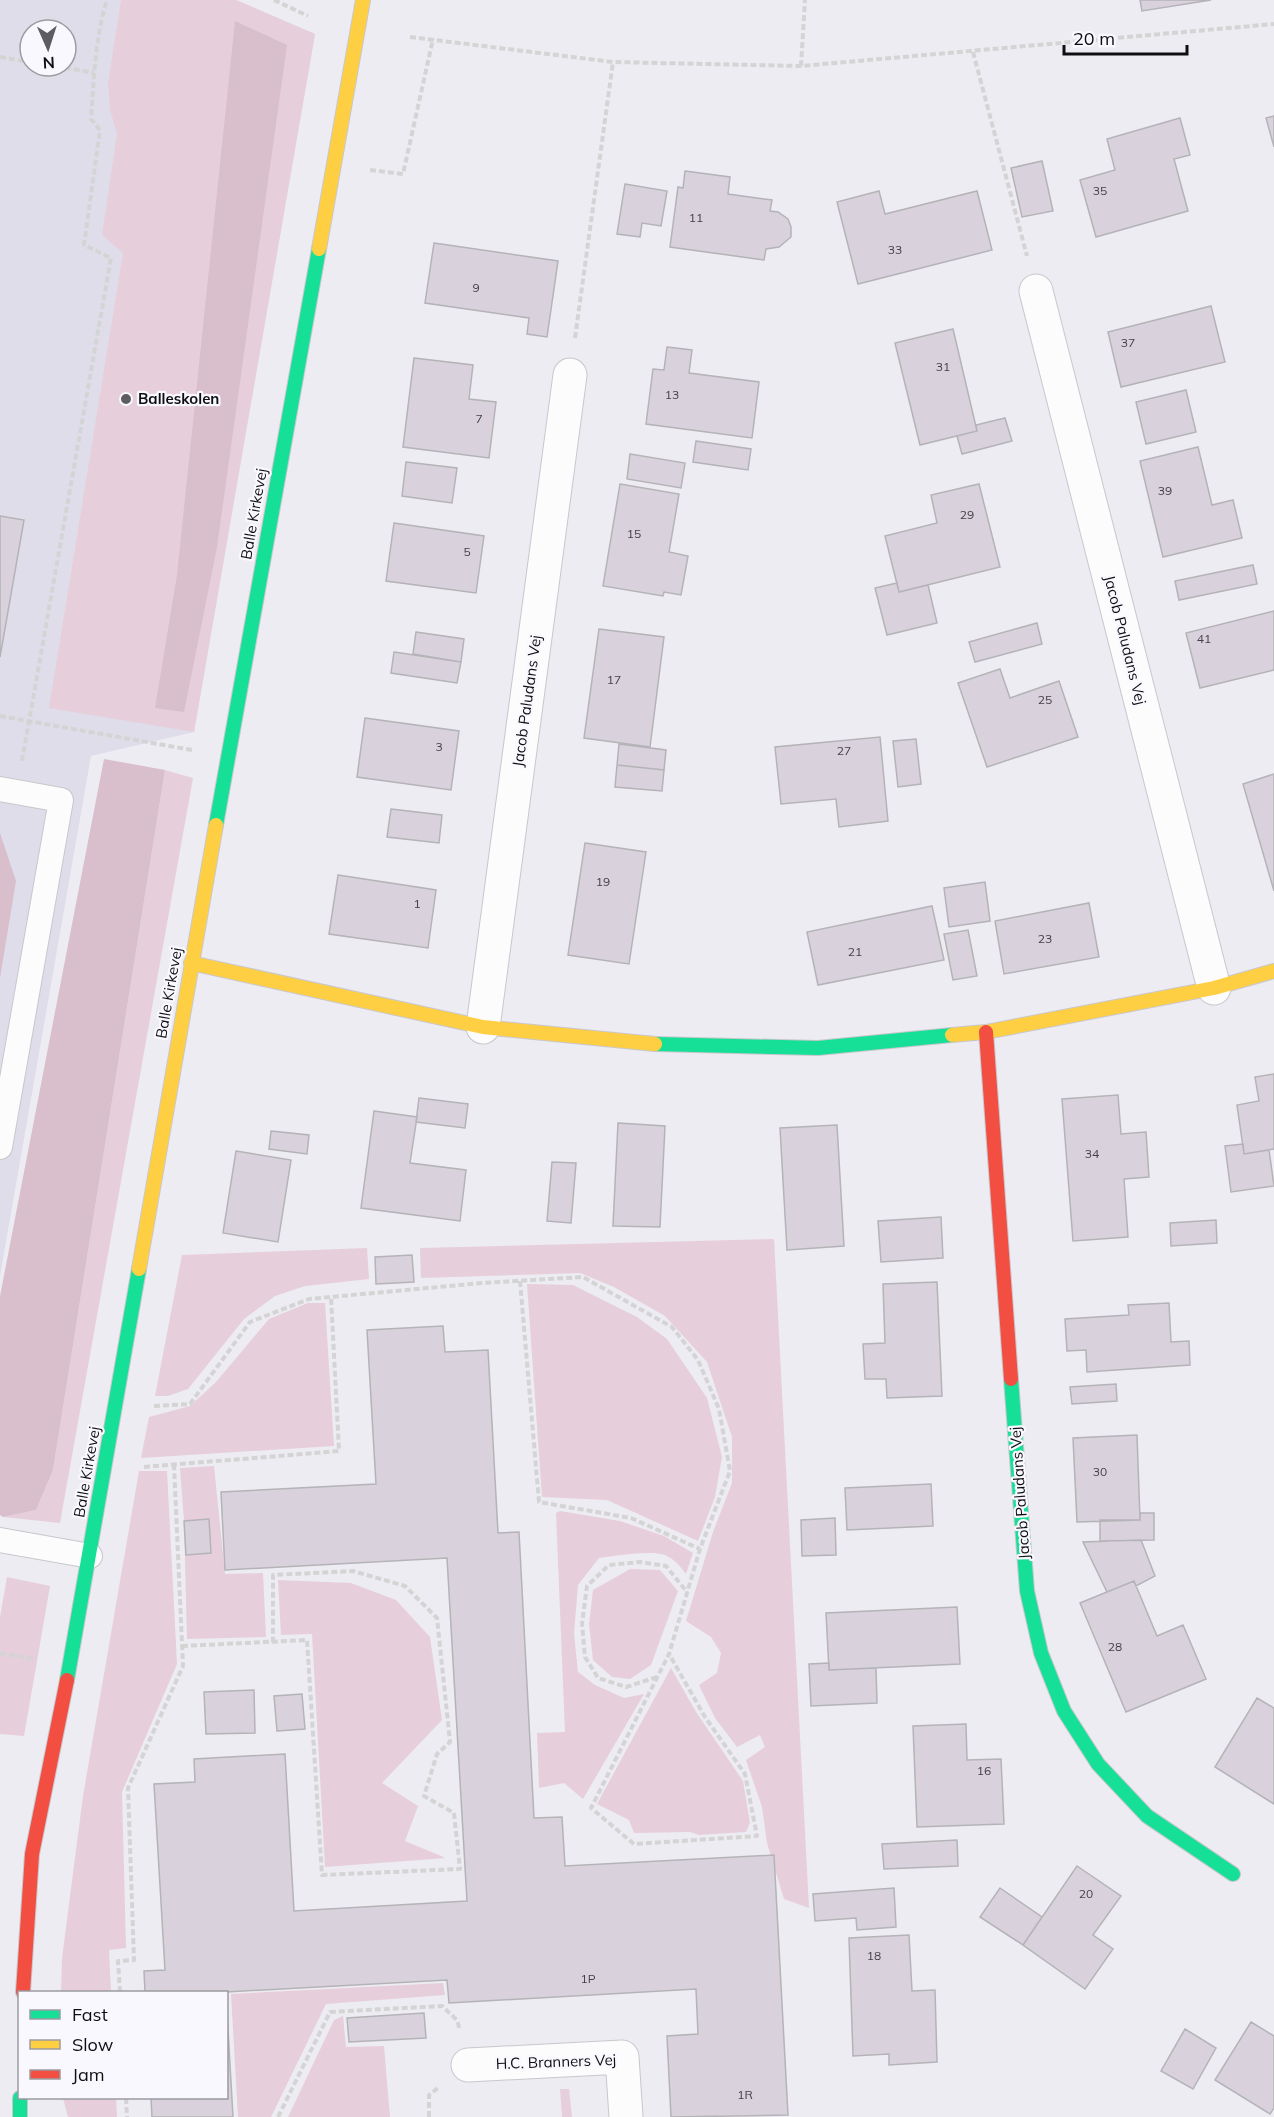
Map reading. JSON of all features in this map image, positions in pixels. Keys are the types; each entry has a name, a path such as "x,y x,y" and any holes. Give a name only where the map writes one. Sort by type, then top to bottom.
{"street":[{"name":"Balle Kirkevej","path":"23,1991 32,1854 90,1556 191,963 363,0"},
{"name":"Jacob Paludans Vej","path":"1036,291 1214,988"},
{"name":"Jacob Paludans Vej","path":"483,1027 570,375"},
{"path":"191,963 483,1027 643,1044 818,1048 986,1032 1214,988 1274,971"},
{"name":"Jacob Paludans Vej","path":"986,1032 1028,1591 1041,1653 1064,1711 1098,1764 1147,1816 1233,1874"},
{"name":"H.C. Branners Vej","path":"468,2065 622,2057 626,2117"},
{"path":"20,2099 20,2117"}],"lane":[{"path":"0,1147 61,800 9,791"},
{"path":"0,1540 90,1556"}],"path":[{"path":"9,791 29,721 111,258 84,245 100,130 92,119 94,73 107,0"},
{"path":"274,0 308,16"},
{"path":"801,66 805,0"},
{"path":"410,38 613,62 801,66 1274,24"},
{"path":"403,174 433,39"},
{"path":"973,52 1036,291"},
{"path":"0,57 18,60"},
{"path":"570,375 613,62"},
{"path":"78,70 94,73"},
{"path":"0,716 228,756"},
{"path":"115,1410 190,1404 250,1322 309,1299 583,1277 672,1327 698,1360 719,1409 730,1471 700,1549 669,1654 591,1808 634,1844 758,1836 745,1774 705,1717 669,1654"},
{"path":"520,1281 538,1502 632,1518 700,1549"},
{"path":"104,1470 339,1451 331,1297"},
{"path":"120,1991 118,1961 134,1960 128,1788 183,1666 174,1465"},
{"path":"658,1677 626,1687 598,1678 585,1657 582,1624 587,1586 609,1564 640,1562 666,1566 687,1592"},
{"path":"182,1646 273,1642 307,1640 322,1875 459,1869 454,1813 424,1796 437,1754 450,1742 437,1618 405,1586 353,1571 273,1575 273,1642"},
{"path":"278,2117 330,2012 442,2006 458,2020 468,2065"},
{"path":"126,2099 127,2117"}],"shaded area":[{"name":"Balleskolen","path":"0,0 236,0 315,34 194,732 91,756 0,1276"},
{"path":"121,0 236,0 315,34 194,732 49,708 123,253 102,235 117,134 110,110 108,83"},
{"path":"235,21 287,45 217,547 184,712 155,708 177,575"},
{"path":"104,759 165,770 53,1470 36,1510 3,1517 0,1515 0,1296"},
{"path":"165,770 193,778 60,1523 3,1517 36,1510 53,1470"},
{"path":"0,833 16,881 0,978"},
{"path":"774,1239 809,1908 784,1899 767,1843 762,1807 746,1760 765,1747 760,1735 737,1747 715,1718 699,1685 717,1673 721,1653 711,1637 686,1621 713,1532 732,1483 732,1437 707,1362 665,1316 614,1287 580,1273 421,1278 420,1248"},
{"path":"367,1248 369,1279 305,1286 275,1296 244,1319 188,1389 168,1396 155,1396 182,1255"},
{"path":"527,1284 573,1285 637,1317 667,1339 707,1398 722,1457 715,1497 698,1541 607,1500 542,1497"},
{"path":"308,1303 325,1303 334,1446 141,1458 149,1417 190,1406 216,1382 269,1319"},
{"path":"214,1466 225,1574 263,1573 266,1637 187,1639 184,1521 180,1468"},
{"path":"139,1471 167,1471 177,1664 122,1792 126,1948 109,1950 111,1991 61,1991 62,1958 83,1796"},
{"path":"560,1511 620,1521 664,1536 693,1553 686,1574 671,1558 665,1555 651,1553 599,1558 578,1585 574,1634 578,1672 595,1685 624,1698 644,1694 583,1799 564,1783 539,1788 537,1733 565,1732 556,1513"},
{"path":"630,1569 660,1570 678,1591 651,1665 630,1679 612,1677 593,1660 589,1624 593,1590"},
{"path":"7,1577 50,1586 24,1736 0,1734 0,1617"},
{"path":"278,1580 351,1583 396,1600 430,1637 442,1720 382,1783 418,1806 405,1841 446,1858 325,1867 312,1634 281,1635"},
{"path":"671,1668 696,1712 743,1781 750,1823 746,1832 699,1835 690,1832 634,1833 629,1820 597,1804"},
{"path":"443,1983 445,1995 326,2004 271,2117 238,2117 231,1994"},
{"path":"343,2016 346,2047 384,2046 390,2117 288,2117 334,2020"},
{"path":"560,2089 569,2089 572,2117 562,2117"},
{"path":"63,2099 116,2099 117,2117 68,2117"}],"building":[{"path":"1140,0 1211,0 1142,11"},
{"path":"1274,116 1274,147 1266,118"},
{"path":"1180,118 1190,155 1174,159 1188,211 1096,237 1080,180 1115,170 1107,139"},
{"path":"1042,161 1053,211 1022,217 1011,168"},
{"path":"685,171 730,177 728,194 772,200 770,211 778,212 788,219 791,237 779,247 766,249 764,260 670,247 678,187 683,188"},
{"path":"625,184 667,191 661,226 642,223 640,237 617,234"},
{"path":"879,191 885,214 977,191 992,250 858,284 837,202"},
{"path":"434,243 558,261 547,337 527,334 529,318 425,303"},
{"path":"1211,306 1225,362 1121,387 1108,332"},
{"path":"953,329 977,431 920,445 895,343"},
{"path":"667,347 692,350 689,373 759,382 752,438 646,424 653,369 664,370"},
{"path":"414,358 473,365 469,399 496,402 489,458 403,447"},
{"path":"1186,390 1196,432 1146,444 1136,402"},
{"path":"1005,418 1012,441 962,454 957,436 977,431 976,425"},
{"path":"696,441 751,449 748,470 693,462"},
{"path":"1198,447 1212,505 1233,500 1242,538 1163,557 1140,461"},
{"path":"630,454 685,463 681,488 627,479"},
{"path":"406,462 457,468 452,503 402,496"},
{"path":"620,484 679,494 669,552 688,556 681,595 664,592 663,596 603,586"},
{"path":"979,484 1000,567 899,592 885,536 937,523 931,495"},
{"path":"0,516 24,520 0,657"},
{"path":"394,523 484,536 476,593 386,581"},
{"path":"1253,565 1257,584 1179,600 1175,581"},
{"path":"897,583 899,592 928,585 937,623 887,635 875,588"},
{"path":"1274,611 1274,670 1200,688 1186,633"},
{"path":"1037,623 1042,644 975,662 969,642"},
{"path":"599,629 664,637 650,747 584,738"},
{"path":"416,632 464,639 461,662 413,654"},
{"path":"394,652 461,662 457,683 391,673"},
{"path":"1000,669 1010,698 1059,681 1078,737 987,767 958,683"},
{"path":"365,718 459,731 451,790 357,777"},
{"path":"880,737 888,821 839,827 836,799 781,804 775,747"},
{"path":"916,739 921,784 898,787 893,741"},
{"path":"619,744 666,750 664,770 617,765"},
{"path":"617,765 664,770 662,791 615,787"},
{"path":"1274,774 1274,891 1243,784"},
{"path":"391,809 442,815 439,843 387,837"},
{"path":"585,843 646,852 629,964 568,955"},
{"path":"338,875 436,890 428,948 329,934"},
{"path":"985,882 990,921 949,927 944,888"},
{"path":"1089,903 1099,957 1004,974 995,921"},
{"path":"932,906 944,960 818,985 807,932"},
{"path":"968,930 977,976 953,980 944,934"},
{"path":"1274,1074 1274,1149 1244,1154 1237,1105 1259,1101 1255,1077"},
{"path":"1118,1095 1121,1134 1146,1132 1149,1177 1124,1179 1128,1237 1073,1241 1062,1099"},
{"path":"419,1098 468,1104 465,1128 416,1122"},
{"path":"374,1111 417,1117 410,1163 466,1170 460,1221 361,1208"},
{"path":"618,1123 665,1126 660,1227 613,1226"},
{"path":"837,1125 844,1246 787,1250 780,1128"},
{"path":"271,1131 309,1135 307,1154 269,1149"},
{"path":"1243,1144 1244,1154 1269,1150 1274,1186 1231,1192 1225,1146"},
{"path":"236,1151 291,1160 278,1242 223,1233"},
{"path":"552,1162 576,1163 571,1223 547,1221"},
{"path":"941,1217 943,1258 881,1262 878,1221"},
{"path":"1216,1220 1217,1243 1171,1246 1170,1223"},
{"path":"412,1255 414,1282 376,1284 375,1257"},
{"path":"937,1282 942,1396 887,1398 886,1379 865,1379 863,1344 885,1343 883,1284"},
{"path":"1169,1303 1171,1342 1189,1341 1190,1365 1087,1372 1086,1350 1067,1351 1065,1319 1129,1315 1128,1305"},
{"path":"443,1326 445,1352 488,1350 498,1533 519,1532 534,1818 562,1817 565,1866 774,1855 788,2115 671,2117 667,2036 698,2034 696,1989 449,2003 447,1980 228,1992 145,1991 144,1971 165,1970 154,1784 195,1782 194,1759 285,1754 294,1911 467,1901 447,1558 225,1570 221,1492 376,1484 367,1330"},
{"path":"1116,1384 1117,1401 1072,1404 1070,1387"},
{"path":"1137,1435 1140,1520 1077,1522 1073,1438"},
{"path":"931,1484 933,1526 847,1530 845,1488"},
{"path":"1140,1513 1154,1513 1154,1540 1100,1541 1100,1520 1140,1520"},
{"path":"835,1518 836,1555 802,1556 801,1520"},
{"path":"209,1519 211,1553 186,1555 184,1521"},
{"path":"1141,1540 1155,1576 1136,1586 1134,1581 1107,1592 1083,1542"},
{"path":"1134,1581 1157,1636 1183,1625 1206,1679 1126,1712 1080,1603"},
{"path":"957,1607 960,1664 829,1670 826,1613"},
{"path":"829,1663 829,1670 876,1668 877,1703 811,1706 809,1664"},
{"path":"254,1690 255,1733 206,1734 204,1692"},
{"path":"302,1694 305,1729 277,1731 274,1696"},
{"path":"1257,1698 1274,1708 1274,1804 1215,1767"},
{"path":"966,1724 967,1760 1001,1759 1004,1824 917,1827 913,1726"},
{"path":"957,1840 958,1866 884,1869 882,1844"},
{"path":"1077,1866 1121,1896 1093,1935 1113,1949 1085,1989 1023,1945"},
{"path":"894,1888 896,1927 857,1930 856,1918 815,1921 813,1894"},
{"path":"1000,1888 1042,1917 1023,1945 980,1917"},
{"path":"909,1935 912,1991 935,1990 937,2062 889,2065 889,2054 853,2056 849,1938"},
{"path":"424,2013 426,2038 349,2042 347,2018"},
{"path":"1251,2022 1274,2036 1274,2108 1270,2114 1215,2080"},
{"path":"1185,2029 1216,2048 1193,2089 1161,2071"},
{"path":"228,2030 233,2117 152,2117 151,2099 228,2099"}],"traffic: fast":[{"path":"216,825 319,249"},
{"path":"655,1044 818,1048 952,1035"},
{"path":"67,1680 139,1269"},
{"path":"1011,1379 1027,1591 1041,1653 1064,1711 1098,1764 1147,1816 1233,1874"},
{"path":"20,2099 20,2117"}],"traffic: slow":[{"path":"319,249 363,0"},
{"path":"139,1269 216,825"},
{"path":"191,963 483,1027 655,1044"},
{"path":"952,1035 986,1032 1214,988 1274,971"}],"traffic: jam":[{"path":"986,1032 1011,1379"},
{"path":"23,1991 32,1854 67,1680"}],"place":[{"name":"Balleskolen","path":"126,399"}]}
